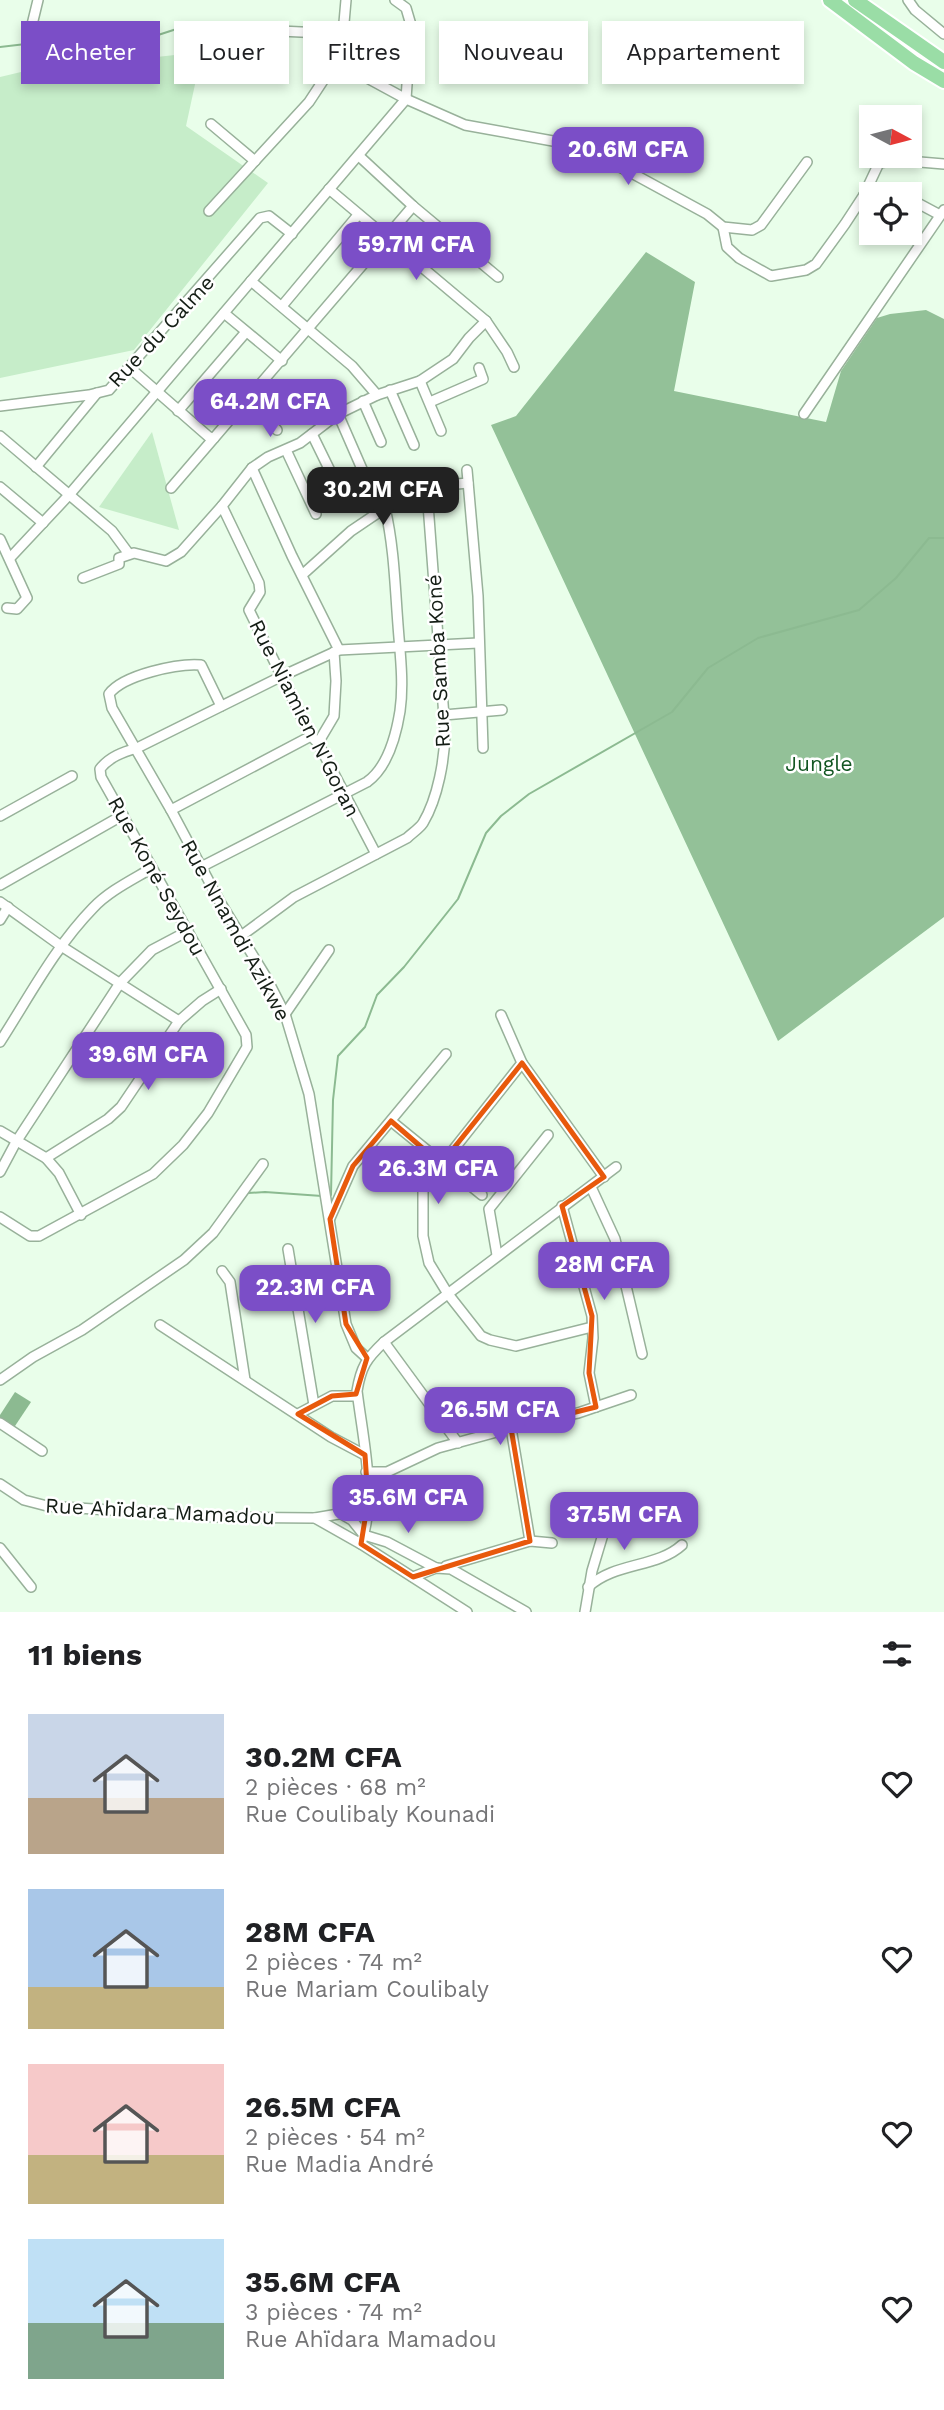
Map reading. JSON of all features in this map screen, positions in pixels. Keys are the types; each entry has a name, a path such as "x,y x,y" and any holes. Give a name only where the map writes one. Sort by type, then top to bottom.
{"main road":[{"path":"830,0 944,82"},
{"path":"855,0 944,62"}],"street":[{"path":"33,21 38,0"},
{"path":"344,21 346,0"},
{"path":"10,558 69,495 406,99 411,25 406,8 395,0"},
{"path":"908,0 915,10 944,34"},
{"path":"209,211 309,102 322,84"},
{"path":"378,84 466,125 575,145 684,202 723,227 752,230 761,225 807,162"},
{"path":"211,124 255,161"},
{"path":"359,156 413,206 498,277"},
{"path":"870,182 879,163 896,160 944,164"},
{"path":"329,190 486,321 514,367"},
{"path":"723,227 727,247 739,258 771,276 806,270 816,264 859,202"},
{"path":"804,414 942,213 922,204"},
{"path":"172,488 413,206"},
{"path":"282,306 358,215"},
{"name":"Rue du Calme","path":"0,406 109,390 260,218 269,216 292,234"},
{"path":"251,281 352,366 377,395"},
{"path":"224,313 282,361"},
{"path":"83,578 119,564 119,558 134,552 166,561 181,552 252,468 268,457 286,450 338,414 363,401 420,381 453,359 486,321"},
{"path":"178,411 246,332"},
{"path":"130,368 156,393 209,437 214,438"},
{"path":"430,402 483,379 479,368"},
{"path":"420,381 441,431"},
{"path":"390,390 414,445"},
{"path":"36,467 97,393"},
{"path":"247,401 277,430"},
{"path":"363,401 381,442"},
{"path":"338,414 362,469"},
{"path":"312,434 335,481"},
{"path":"0,436 112,531 129,554"},
{"path":"286,450 316,514"},
{"path":"252,468 337,651 334,716 318,743"},
{"path":"467,470 475,550 483,748"},
{"path":"302,575 351,531 385,508 435,486 468,483"},
{"path":"0,487 43,523"},
{"name":"Rue Samba Koné","path":"241,936 294,897 407,838 422,825 429,810 445,752 440,645 427,491"},
{"name":"Rue Niamien N'Goran","path":"222,506 259,583 260,592 249,610 311,736 318,743 376,854"},
{"path":"201,867 379,773 389,751 400,711 393,556 385,508"},
{"path":"0,539 27,598 17,609 7,608"},
{"name":"Rue Koné Seydou","path":"0,1217 35,1237 136,1185 163,1166 183,1145 208,1112 247,1047 246,1035 101,777 100,769 107,761 337,651 478,643"},
{"name":"Rue Nnamdi Azikwe","path":"221,706 201,666 192,664 141,675 120,683 109,694 110,701 201,867 285,1014 309,1094 346,1324 356,1348 367,1358"},
{"path":"444,715 502,710"},
{"path":"171,810 311,736"},
{"path":"0,816 72,776"},
{"path":"0,885 122,815"},
{"path":"0,1042 61,946 94,907 113,891 152,868"},
{"path":"0,920 4,905 61,946 179,1021"},
{"path":"0,1172 16,1142 120,983 152,950 188,931"},
{"path":"285,1014 329,950"},
{"path":"46,1158 108,1119 121,1107 179,1021 202,1000 221,989"},
{"path":"501,1015 522,1063 604,1177"},
{"path":"330,1219 353,1166 446,1054"},
{"path":"522,1063 423,1188 423,1236 429,1263 448,1294 481,1336 516,1346 593,1327"},
{"path":"391,1121 482,1195"},
{"path":"0,1131 46,1158 59,1173 82,1215"},
{"path":"497,1255 489,1209 548,1135"},
{"path":"0,1380 82,1330 184,1260 213,1233 263,1164"},
{"path":"363,1539 368,1501 357,1396 359,1377 367,1358 497,1255 617,1167"},
{"path":"591,1187 615,1239 642,1354"},
{"path":"562,1206 593,1327 589,1373 596,1407"},
{"path":"288,1249 314,1405"},
{"path":"222,1270 230,1282 245,1380"},
{"path":"160,1325 331,1437 365,1455"},
{"path":"384,1342 458,1443"},
{"path":"366,1472 387,1472 438,1448 596,1407 631,1395"},
{"path":"298,1414 332,1396 357,1396"},
{"path":"0,1423 42,1451"},
{"path":"511,1428 530,1541"},
{"name":"Rue Ahïdara Mamadou","path":"0,1484 24,1500 47,1506 217,1517 316,1518 363,1539 467,1612"},
{"path":"316,1518 349,1512 368,1501"},
{"path":"340,1513 352,1520 363,1539"},
{"path":"585,1612 588,1587 607,1521"},
{"path":"363,1539 387,1542 439,1568 455,1570 526,1612"},
{"path":"414,1577 530,1541 552,1543"},
{"path":"588,1587 597,1579 621,1568 673,1553 682,1545"},
{"path":"0,1548 31,1587"}],"highlighted area":[{"path":"522,1063 604,1177 562,1206 592,1316 589,1373 596,1407 511,1428 530,1541 413,1577 361,1544 368,1501 365,1455 298,1414 332,1396 356,1394 367,1358 346,1324 330,1219 353,1166 391,1121 441,1164"}],"shaded area":[{"path":"174,55 174,84 195,84 186,126 268,183 134,350 0,378 0,77 21,72 21,84 160,84 160,57"},
{"path":"152,432 179,530 99,507"},
{"path":"15,1392 31,1402 13,1429 0,1420 0,1415"}],"green space":[{"name":"Jungle","path":"646,252 695,282 674,391 826,422 841,371 877,318 926,310 944,319 944,917 778,1041 491,425 516,416"}],"waterway":[{"path":"0,47 60,40 104,45 129,33 155,36 174,30"},
{"path":"328,1195 331,1195 333,1100 338,1056 365,1027 377,995 404,967 458,899 486,833 501,816 529,794 672,712 708,668 758,638 859,610 896,578 929,538 944,538"},
{"path":"248,1193 322,1196"}]}
